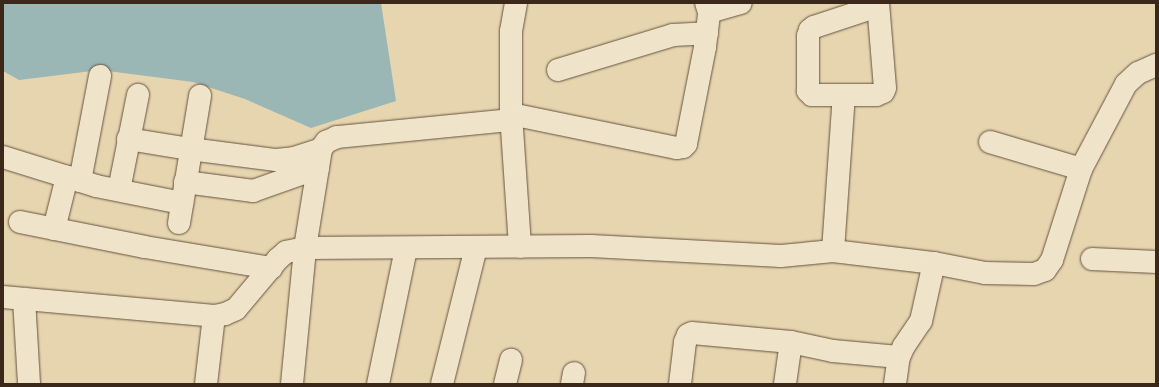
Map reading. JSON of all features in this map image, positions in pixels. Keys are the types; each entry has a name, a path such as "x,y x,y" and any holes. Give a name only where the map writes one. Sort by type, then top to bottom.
{"street":[{"path":"516,3 511,31 511,117 520,247"},
{"path":"292,384 305,248 319,158 326,142 336,137 511,117 677,148 683,147 686,144 693,112 706,34 707,7 741,3"},
{"path":"878,4 886,88 884,92 876,95 844,96 812,96 808,91 808,36 810,30 814,27 878,4"},
{"path":"558,70 673,35 706,34"},
{"path":"3,297 214,316 225,314 236,309 286,252 305,248 642,248 781,256 833,251 934,263 985,273 1034,274 1045,270 1052,260 1081,169 1126,84 1138,73 1156,65"},
{"path":"54,229 74,179 100,76"},
{"path":"119,190 128,138 138,96"},
{"path":"182,203 200,96"},
{"path":"833,251 844,96"},
{"path":"128,138 190,149 250,157 285,160 319,158"},
{"path":"990,142 1081,169"},
{"path":"3,157 74,179 182,203 253,190 319,158"},
{"path":"20,222 145,247 271,268"},
{"path":"442,384 476,248"},
{"path":"378,384 406,249"},
{"path":"1092,259 1156,262"},
{"path":"895,384 899,357 904,346 921,322 934,263"},
{"path":"24,299 29,384"},
{"path":"206,384 214,316"},
{"path":"680,384 685,342 688,335 692,333 791,342 833,351 899,357"},
{"path":"785,384 791,342"},
{"path":"506,384 511,360"}],"water":[{"path":"3,3 381,3 396,101 311,128 245,99 193,82 100,70 19,80 3,71"}]}
